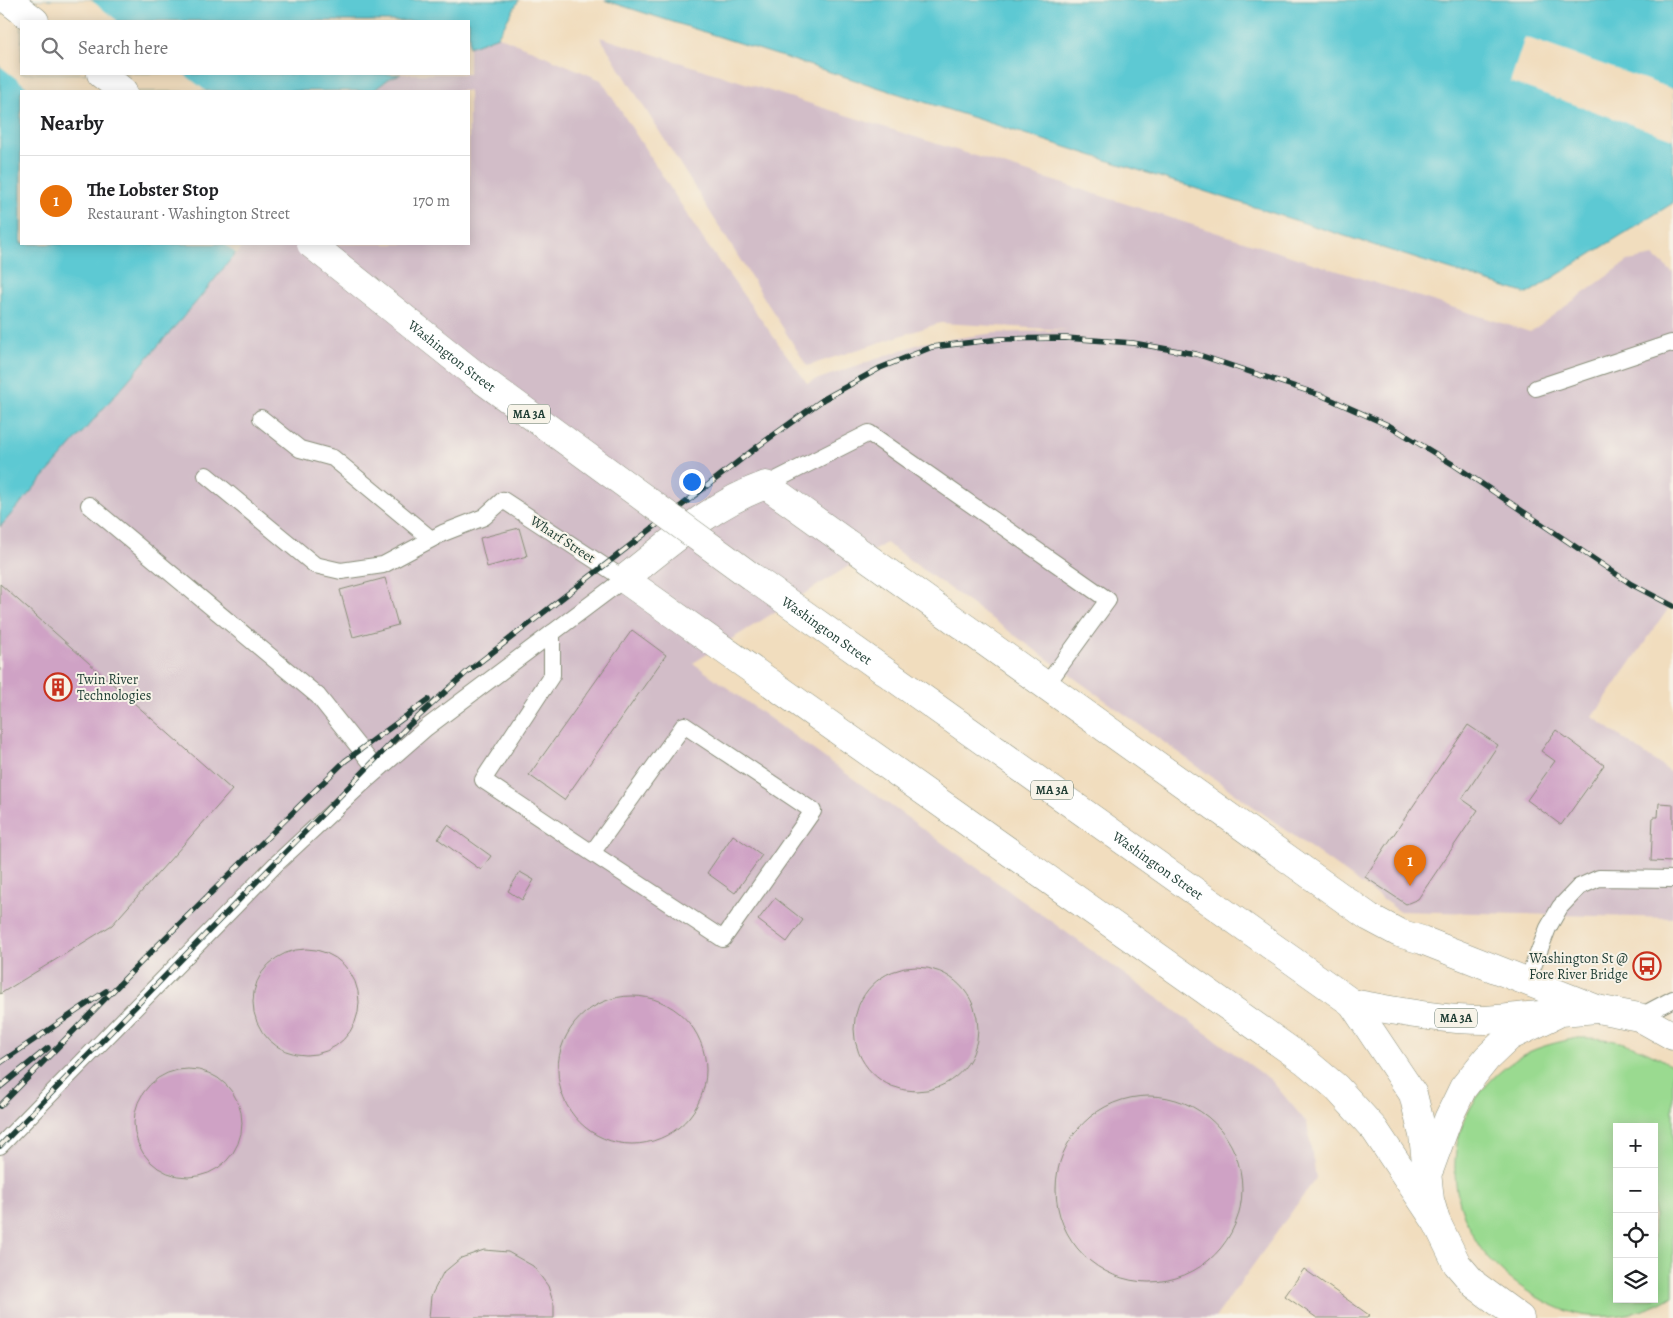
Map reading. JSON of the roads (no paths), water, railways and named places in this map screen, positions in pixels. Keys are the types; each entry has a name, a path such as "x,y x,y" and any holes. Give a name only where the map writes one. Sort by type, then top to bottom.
{"main road":[{"path":"8,0 34,20"},
{"path":"102,75 122,90"},
{"name":"Washington Street","path":"312,245 474,373 752,577 1352,1003 1413,1094 1423,1135 1426,1176"},
{"path":"1436,1221 1376,1130 1336,1088 1305,1061 624,579 720,505 766,484 1048,684 1369,917 1398,933 1422,940 1597,1009"},
{"name":"Washington Street","path":"1352,1003 1418,1014 1488,1020 1561,1012"},
{"name":"MA 3A","path":"1561,1012 1597,1009 1639,1017 1673,1036"},
{"path":"1426,1176 1448,1119 1463,1088 1487,1058 1509,1036 1561,1012"},
{"name":"MA 3A","path":"1426,1176 1436,1221 1457,1264 1475,1285 1520,1318"}],"lane":[{"path":"1536,388 1671,342 1673,344"},
{"path":"206,475 315,565 341,571 383,565 431,539 333,458 300,449 261,418"},
{"path":"766,484 869,432 1108,600 1048,684"},
{"name":"Wharf Street","path":"431,539 484,517 503,500 624,579"},
{"path":"89,505 318,696 377,770"},
{"path":"0,1146 276,864 377,770 426,728 624,579"},
{"path":"552,632 552,675 483,780 592,853 723,939 813,811 684,725 592,853"},
{"path":"1527,982 1548,928 1560,907 1579,887 1599,878 1673,879"},
{"path":"1639,1017 1673,999"}],"water":[{"path":"0,0 519,0 498,36 470,47 470,20 20,20 20,75 398,75 390,78 374,90 20,90 20,245 242,245 198,300 0,527"},
{"path":"604,0 1673,0 1673,203 1527,294"}],"railway":[{"path":"0,1146 406,728 467,672 757,447 824,399 880,368 932,347 1000,339 1066,338 1133,343 1196,354 1323,396 1390,426 1454,465 1631,584 1673,606"},
{"path":"0,1106 151,952 345,761 428,700"},
{"path":"0,1063 106,991"},
{"path":"0,1087 48,1048"}],"place":[{"name":"Twin River Technologies","path":"58,687"},
{"name":"The Lobster Stop","path":"1410,886"},
{"name":"Washington St @ Fore River Bridge","path":"1647,966"}]}
